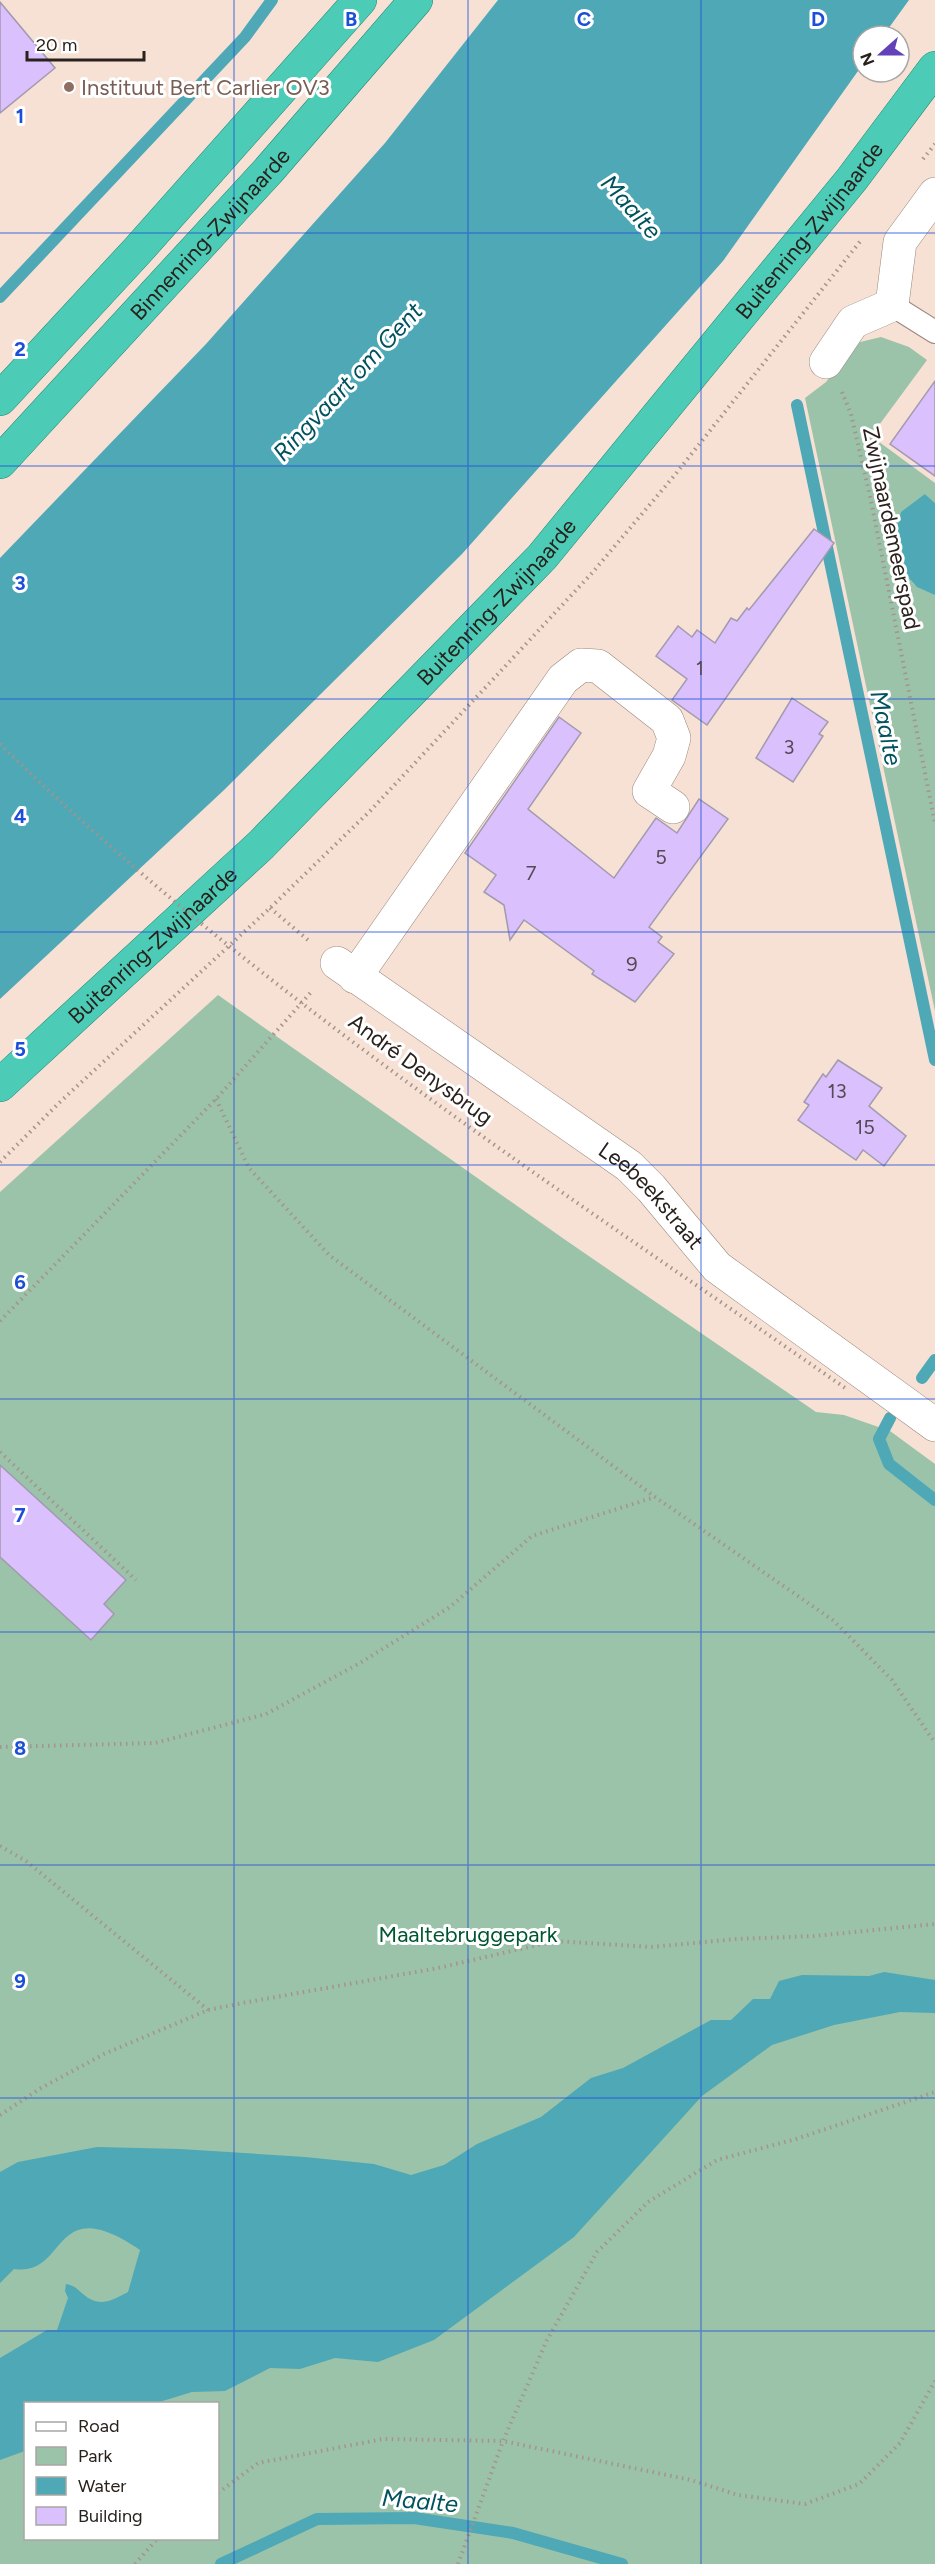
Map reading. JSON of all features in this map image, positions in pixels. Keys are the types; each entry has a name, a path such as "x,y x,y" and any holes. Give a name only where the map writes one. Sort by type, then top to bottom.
{"highway":[{"path":"0,399 138,250 360,0"},
{"name":"Binnenring-Zwijnaarde","path":"0,462 268,171 416,0"},
{"name":"Buitenring-Zwijnaarde","path":"0,1085 261,845 542,557 852,179 935,68"}],"street":[{"path":"826,362 853,322 892,305 900,242 935,194"},
{"path":"346,970 563,679 581,665 598,666 667,720 674,738 669,756 649,791 673,807"},
{"name":"Leebeekstraat","path":"346,970 629,1166 651,1188 717,1267 935,1425"}],"lane":[{"path":"892,305 935,332"}],"path":[{"name":"Zwijnaardemeerspad","path":"826,362 851,414 935,823"},
{"name":"André Denysbrug","path":"0,744 110,848 241,958 461,1120 848,1390"},
{"path":"270,908 300,934"},
{"path":"0,1321 346,970"},
{"path":"216,1100 249,1168 329,1255 655,1497 834,1622 892,1680 935,1743"},
{"path":"0,1452 136,1580"},
{"path":"0,1747 155,1743 266,1714 360,1663 450,1607 532,1536 655,1497"},
{"path":"0,1846 26,1861 208,2010"},
{"path":"0,2115 41,2088 104,2054 208,2010 438,1968 555,1941 651,1947 737,1939 814,1936 935,1924"},
{"path":"458,2564 503,2441 548,2340 597,2252 648,2202 717,2160 796,2139 935,2092"},
{"path":"219,2492 258,2463 383,2439 503,2441 691,2480 738,2495 805,2504 859,2484 900,2443 935,2381"},
{"path":"135,2564 156,2540"}],"green space":[{"path":"881,337 909,347 927,360 871,436 935,483 935,503 925,494 900,550 913,583 935,595 935,1011 805,398 826,382 856,343"},
{"name":"Maaltebruggepark","path":"218,995 564,1239 816,1412 844,1415 890,1431 935,1464 935,2564 0,2564 0,1192"}],"water":[{"name":"Ringvaart om Gent","path":"498,0 909,0 892,24 851,24 851,81 723,261 462,554 223,791 0,999 0,558 206,344 385,143"},
{"path":"925,494 935,503 935,595 917,587 907,576 897,528 901,512"},
{"path":"884,1972 935,1980 935,2013 900,2012 834,2025 772,2045 702,2096 574,2237 434,2340 378,2362 335,2358 300,2369 270,2368 225,2391 192,2392 159,2402 24,2402 24,2451 0,2460 0,2358 47,2330 57,2330 68,2298 65,2291 66,2284 94,2301 100,2302 111,2300 128,2292 140,2250 111,2234 90,2228 75,2231 44,2261 32,2268 14,2269 0,2283 0,2172 18,2162 97,2147 180,2149 305,2157 374,2164 411,2175 444,2165 477,2144 541,2117 591,2078 623,2068 711,2020 731,2020 753,1999 770,1999 779,1981 802,1975 869,1976"}],"building":[{"path":"0,2 55,68 0,113"},
{"path":"935,381 935,476 890,444"},
{"path":"814,529 834,543 707,725 672,700 687,679 656,656 678,626 692,637 697,630 715,643 731,618 737,621 747,608 749,610"},
{"path":"792,698 828,722 819,734 823,736 793,782 756,758"},
{"path":"559,717 581,733 528,809 614,878 656,818 677,833 699,799 728,819 649,927 662,937 658,942 674,954 635,1002 592,974 594,971 524,920 510,940 504,905 484,892 496,875 465,853"},
{"path":"838,1060 882,1088 869,1106 906,1136 884,1166 863,1150 856,1160 798,1120 809,1105 804,1102 823,1074 826,1077"},
{"path":"0,1465 126,1580 104,1604 114,1614 91,1640 0,1557"}],"waterway":[{"path":"0,297 245,37 272,0"},
{"name":"Maalte","path":"797,405 935,1060"},
{"name":"Maalte","path":"922,1378 935,1360"},
{"name":"Maalte","path":"890,1418 879,1439 889,1464 935,1500"},
{"name":"Maalte","path":"221,2564 317,2519 414,2518 513,2533 622,2564"}],"place":[{"name":"Instituut Bert Carlier OV3","path":"69,87"}]}
